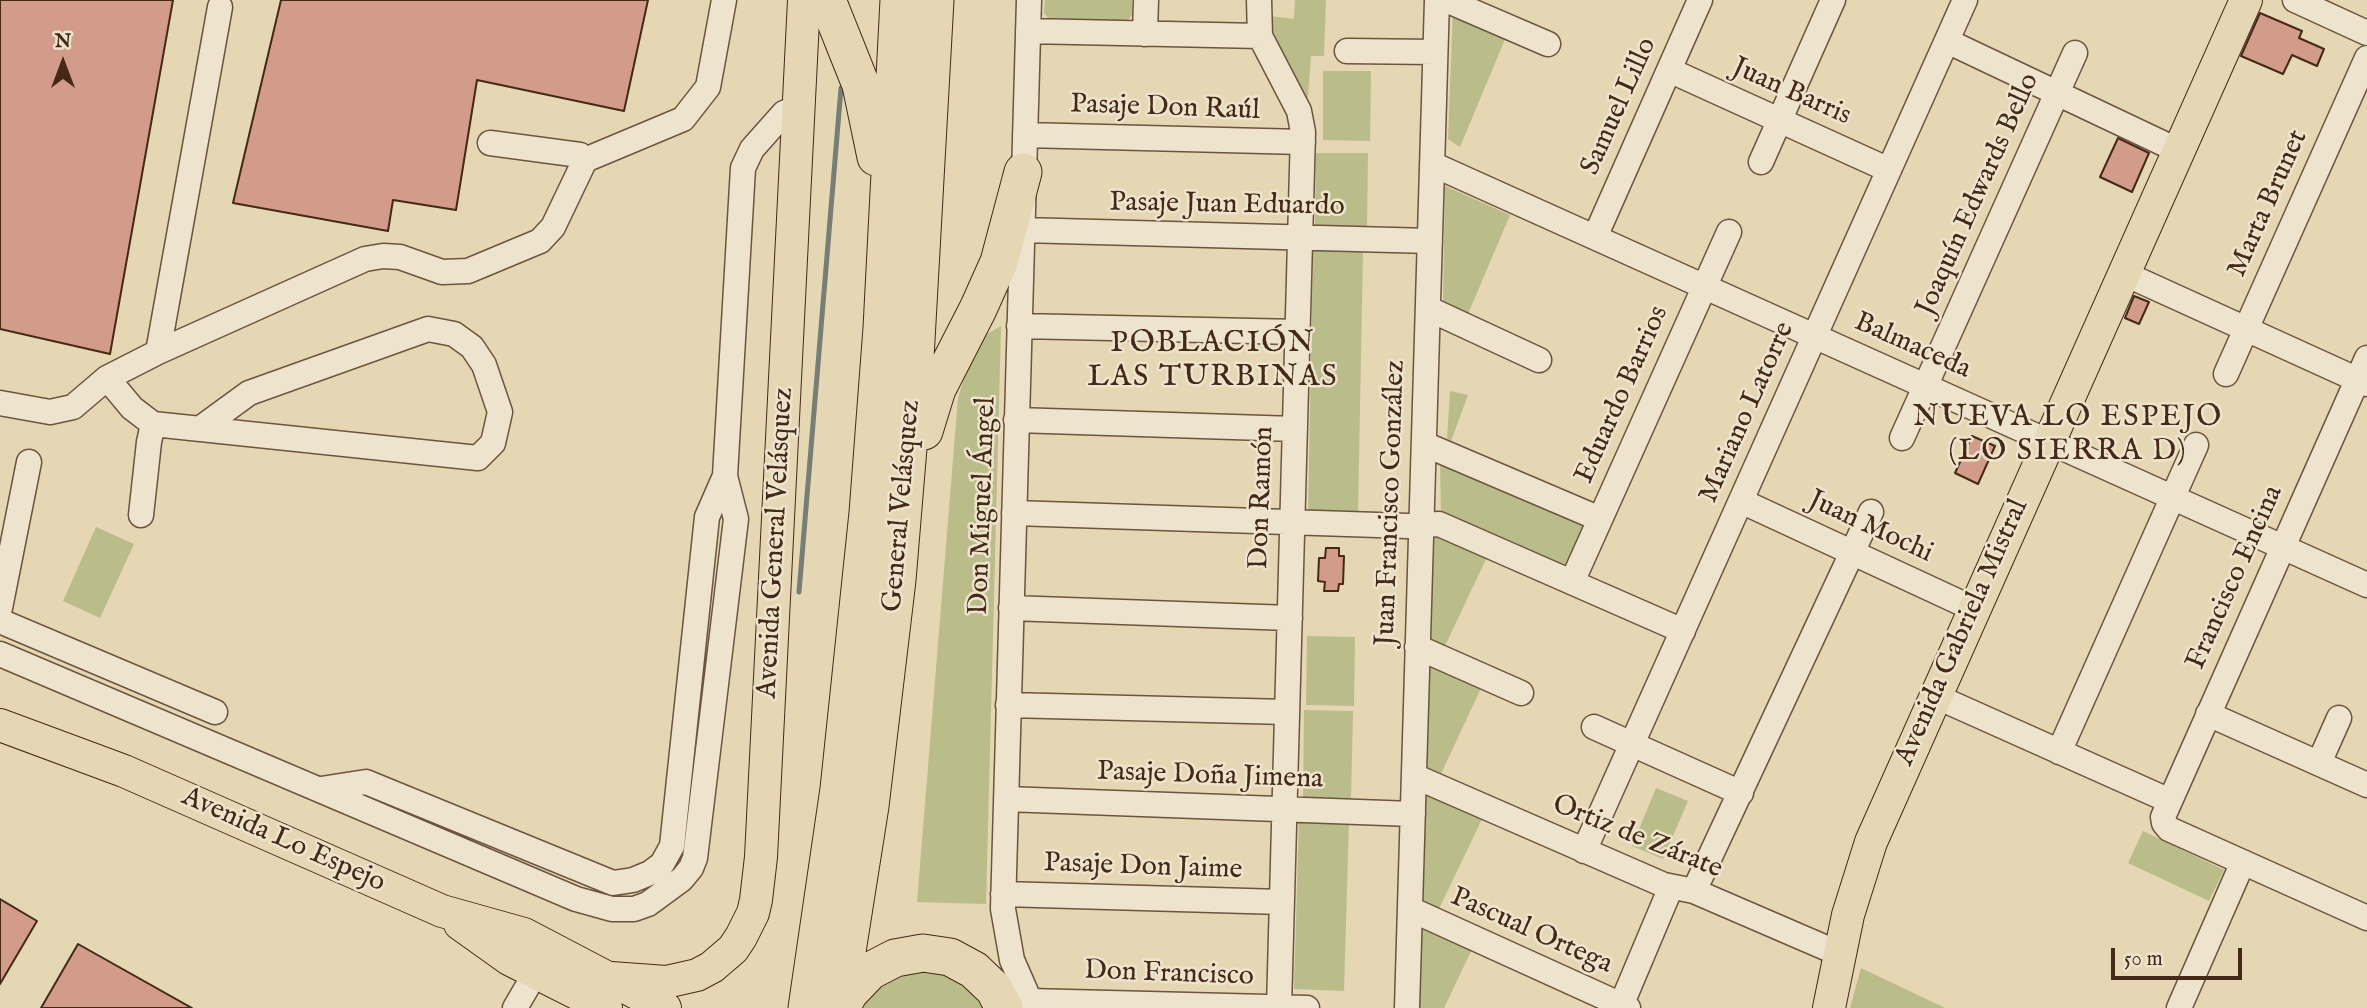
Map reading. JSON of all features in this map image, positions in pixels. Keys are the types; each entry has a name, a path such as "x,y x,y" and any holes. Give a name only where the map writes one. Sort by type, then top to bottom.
{"highway":[{"path":"827,0 855,67 866,104 887,231"},
{"name":"General Velásquez","path":"807,1008 839,789 860,601 874,438 899,0"},
{"name":"General Velásquez","path":"840,1008 870,806 897,580 914,376 935,0"},
{"path":"926,178 942,102 958,0"},
{"path":"897,580 916,468 932,402 944,372 978,309 999,262 1023,172"},
{"path":"840,1008 849,993 870,971 895,958 923,953 950,957 974,970 994,989 1022,1005"}],"main road":[{"name":"Avenida General Velásquez","path":"608,993 698,975 712,967 733,949 748,926 756,900 761,857 804,0"},
{"name":"Avenida Gabriela Mistral","path":"1829,1008 1854,891 1871,842 2246,0"},
{"name":"Avenida Lo Espejo","path":"0,709 124,771"},
{"name":"Avenida Lo Espejo","path":"0,725 124,771 442,911 524,934 608,993"},
{"name":"Avenida Lo Espejo","path":"442,911 509,959 536,972 665,1008"}],"street":[{"path":"0,403 50,412 73,407 107,378 158,352 365,259 400,257 442,272 468,271 540,241 553,227 585,159 683,119 709,88 724,0"},
{"name":"Don Miguel Ángel","path":"1022,1005 1007,940 1003,894 1029,0"},
{"path":"1145,34 1146,0"},
{"name":"Don Ramón","path":"1259,0 1260,36 1299,111 1303,142 1279,1008"},
{"name":"Juan Francisco González","path":"1407,1008 1437,0"},
{"path":"1446,0 1548,44"},
{"name":"Samuel Lillo","path":"1595,237 1700,0"},
{"path":"1761,162 1833,0"},
{"name":"Mariano Latorre","path":"1584,851 1965,0"},
{"path":"2295,0 2367,33"},
{"path":"158,352 220,7"},
{"path":"1028,31 1260,36"},
{"path":"1947,41 2178,150"},
{"path":"1347,51 1435,52"},
{"name":"Joaquín Edwards Bello","path":"1902,438 2075,53"},
{"name":"Marta Brunet","path":"2225,374 2367,58"},
{"name":"Juan Barris","path":"1669,70 1889,170"},
{"path":"0,654 576,899 612,909 634,909 648,904 682,879 695,858 736,519 725,476 743,168 752,149 760,140 785,113 799,107"},
{"name":"Pasaje Don Raúl","path":"1024,135 1303,142"},
{"path":"490,143 580,155 585,159"},
{"name":"Balmaceda","path":"1432,164 2367,585"},
{"name":"Pasaje Juan Eduardo","path":"1022,230 1430,241"},
{"name":"Eduardo Barrios","path":"1572,582 1729,232"},
{"path":"2123,273 2246,329 2364,374"},
{"path":"1429,309 1539,360"},
{"path":"1019,326 1298,332"},
{"path":"107,378 132,408 153,424 478,458 494,443 500,412 484,365 472,347 454,334 428,329 249,393 201,428"},
{"name":"Francisco Encina","path":"2167,812 2283,547 2364,374"},
{"path":"1016,420 1295,429"},
{"path":"141,515 153,424"},
{"path":"1424,444 1600,519"},
{"path":"2059,752 2196,445"},
{"path":"0,608 29,462"},
{"path":"321,789 366,782 613,883 633,880 662,864 672,846 707,517 725,476"},
{"name":"Juan Mochi","path":"1741,501 1974,608"},
{"path":"1623,1007 1682,889 1741,793 1871,512"},
{"path":"1014,513 1408,526 1438,524 1683,631"},
{"path":"1011,608 1290,618"},
{"path":"0,621 215,712"},
{"path":"1418,647 1521,692"},
{"path":"1935,696 2059,752 2167,812 2169,829 2367,918"},
{"path":"1008,705 1287,712"},
{"path":"2208,714 2367,785"},
{"path":"2319,763 2339,718"},
{"path":"1594,727 1741,793"},
{"name":"Ortiz de Zárate","path":"1414,776 1584,851 1840,954"},
{"name":"Pasaje Doña Jimena","path":"1006,799 1413,814"},
{"path":"2179,1008 2244,862"},
{"path":"612,909 613,883"},
{"name":"Pasaje Don Jaime","path":"1003,894 1282,902"},
{"name":"Pascual Ortega","path":"1410,909 1623,1007"},
{"path":"515,1008 536,972"},
{"name":"Don Francisco","path":"1022,1005 1307,1008"}],"green space":[{"path":"1045,0 1132,0 1132,15 1127,21 1048,18 1044,13"},
{"path":"1295,0 1326,0 1324,56 1311,56 1307,110 1269,42 1270,16 1294,19"},
{"path":"1453,10 1508,32 1460,147 1448,139"},
{"path":"1323,71 1371,71 1370,141 1323,140"},
{"path":"1316,153 1368,153 1367,226 1315,225"},
{"path":"1445,186 1510,215 1468,314 1443,302"},
{"path":"1313,248 1363,249 1358,513 1308,513"},
{"path":"1001,326 986,904 917,902 958,398 976,340"},
{"path":"1450,391 1468,395 1451,441 1447,439"},
{"path":"1440,462 1588,523 1567,572 1441,514"},
{"path":"96,527 134,544 100,618 63,601"},
{"path":"1430,527 1488,555 1443,650 1428,643"},
{"path":"1307,636 1355,637 1354,706 1306,705"},
{"path":"1426,655 1484,682 1439,778 1424,771"},
{"path":"1304,710 1353,711 1351,801 1303,800"},
{"path":"1656,788 1688,801 1663,859 1632,846"},
{"path":"1425,790 1483,817 1437,913 1422,906"},
{"path":"1299,819 1349,820 1344,991 1294,989"},
{"path":"2143,831 2224,870 2209,901 2128,863"},
{"path":"1416,918 1474,945 1444,1008 1414,1008"},
{"path":"942,964 989,1008 857,1008 882,974"},
{"path":"1861,968 1945,1008 1850,1008"}],"building":[{"path":"0,0 173,0 110,354 0,329"},
{"path":"281,0 648,0 624,111 477,80 456,210 393,200 388,231 233,203"},
{"path":"2260,13 2302,31 2299,38 2324,49 2317,66 2292,55 2283,74 2241,56"},
{"path":"2118,138 2149,153 2132,192 2100,177"},
{"path":"2134,296 2149,302 2139,324 2125,318"},
{"path":"1972,436 1995,446 1978,484 1955,473"},
{"path":"1326,548 1339,548 1339,556 1344,556 1343,584 1339,584 1338,591 1324,591 1325,582 1318,581 1319,558 1325,558"},
{"path":"0,899 37,921 0,984"},
{"path":"78,944 192,1008 41,1008"}],"waterway":[{"path":"799,592 841,88"}],"district":[{"name":"POBLACIÓN LAS TURBINAS","path":"1213,362"},
{"name":"NUEVA LO ESPEJO (LO SIERRA D)","path":"2068,436"}]}
